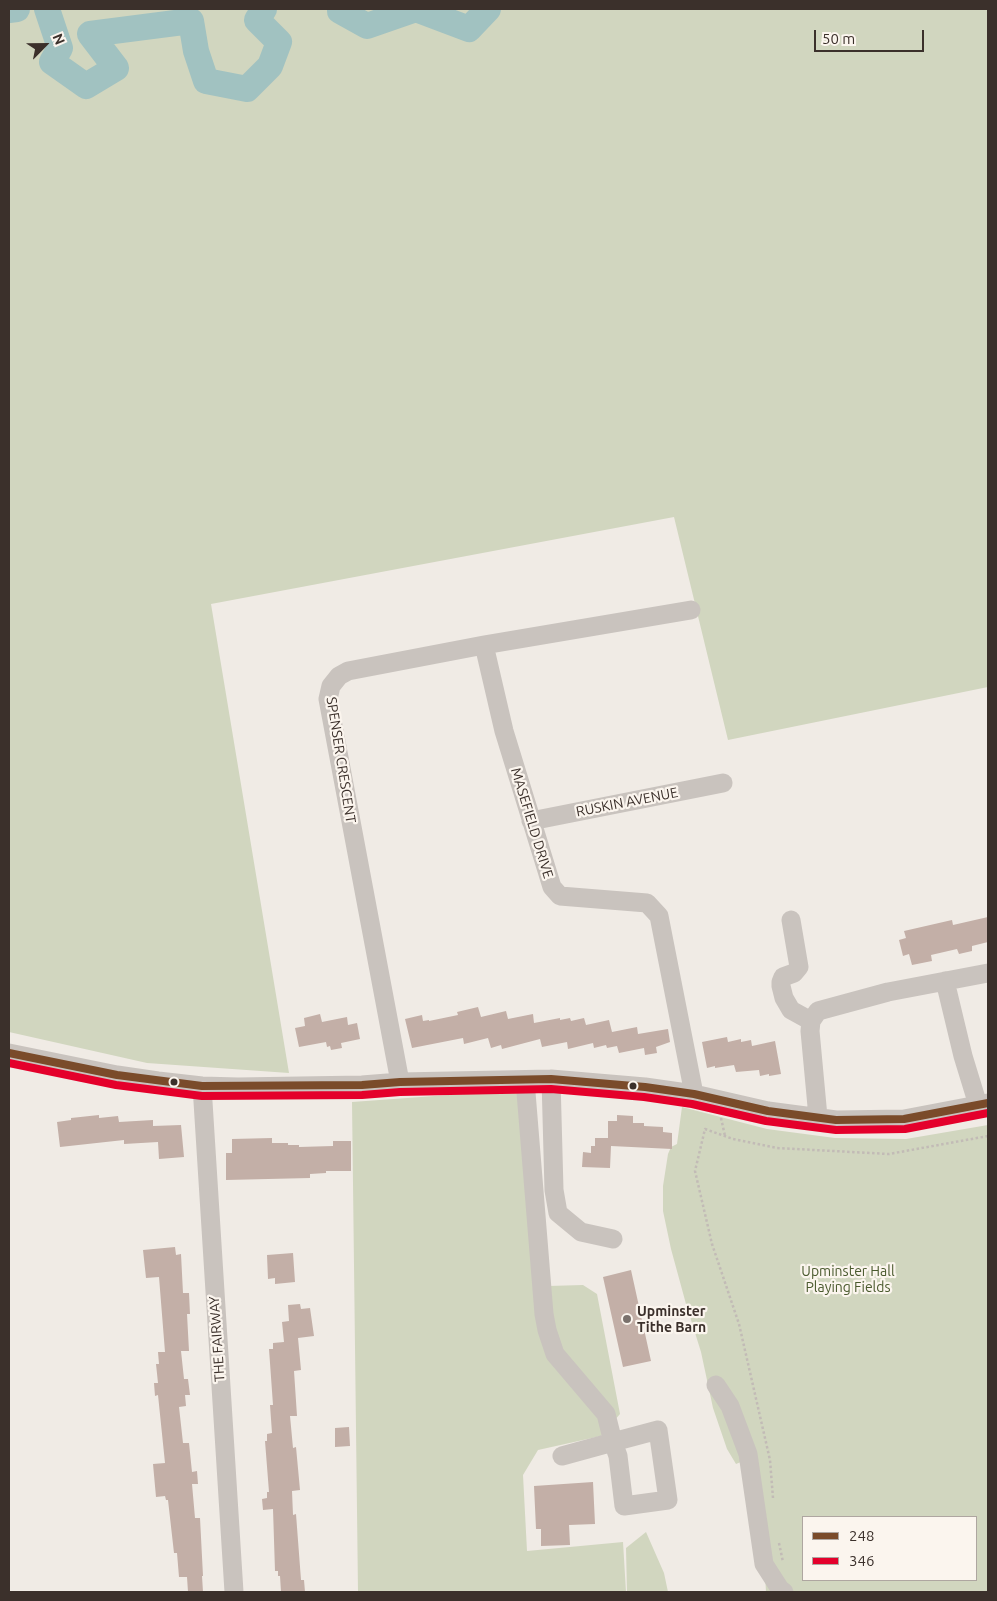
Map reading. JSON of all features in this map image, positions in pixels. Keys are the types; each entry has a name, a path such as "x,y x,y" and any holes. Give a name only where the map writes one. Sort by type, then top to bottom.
{"street":[{"name":"SPENSER CRESCENT","path":"400,1082 328,699 331,686 339,676 348,671 484,645 691,610"},
{"name":"MASEFIELD DRIVE","path":"484,645 504,731 552,887 560,896 646,903 659,916 694,1094"},
{"name":"RUSKIN AVENUE","path":"531,821 724,783"},
{"path":"790,920 799,967 794,973 783,977 781,986 787,1005 791,1010 811,1021"},
{"path":"818,1117 810,1030 811,1021 818,1011 888,992 988,973"},
{"path":"9,1053 117,1075 202,1086 362,1085 400,1082 551,1079 644,1087 694,1094 768,1111 836,1120 904,1119 983,1104 963,1056 945,981"},
{"path":"551,1079 554,1190 558,1213 581,1232 613,1239"},
{"path":"525,1080 544,1314 547,1330 555,1354 606,1414 613,1442 562,1456"},
{"name":"THE FAIRWAY","path":"202,1086 234,1592"},
{"path":"716,1385 730,1406 748,1454 764,1564 782,1591"}],"path":[{"path":"721,1118 725,1136"},
{"path":"773,1504 770,1460 739,1324 712,1244 695,1171 705,1129 725,1136 777,1148 889,1154 988,1136"},
{"path":"779,1542 787,1578 782,1591"}],"green space":[{"path":"9,9 988,9 988,687 728,740 674,517 211,604 289,1073 147,1063 9,1032"},
{"path":"531,1089 548,1286 583,1285 597,1294 620,1414 601,1436 538,1450 523,1475 527,1551 623,1542 626,1592 358,1592 352,1102"},
{"name":"Upminster Hall Playing Fields","path":"682,1107 767,1129 835,1138 906,1139 988,1125 988,1592 766,1592 760,1482 753,1457 736,1464 727,1449 713,1408 701,1352 671,1249 663,1211 663,1186 668,1154 671,1147 677,1144"},
{"path":"646,1532 664,1573 668,1592 627,1592 626,1548"}],"building":[{"path":"988,917 988,942 972,946 972,951 959,954 957,949 931,955 932,961 912,965 909,954 903,956 899,940 906,938 904,931 952,920 953,925"},
{"path":"478,1007 481,1017 506,1011 508,1019 533,1014 534,1023 560,1018 560,1020 570,1018 571,1021 584,1018 586,1025 609,1020 612,1032 637,1027 638,1034 668,1029 670,1042 656,1047 657,1053 645,1055 644,1048 619,1053 617,1046 607,1048 606,1045 594,1048 593,1043 568,1049 567,1042 542,1047 540,1039 502,1049 501,1045 491,1048 488,1038 464,1044 463,1038 412,1048 405,1019 422,1015 423,1021 429,1021 458,1015 457,1012"},
{"path":"320,1014 322,1022 347,1017 348,1025 357,1023 360,1039 341,1043 342,1048 331,1050 330,1046 327,1047 326,1042 299,1047 295,1028 305,1026 304,1018"},
{"path":"727,1037 728,1042 741,1039 741,1042 751,1040 752,1046 775,1041 781,1074 760,1076 759,1070 736,1072 734,1065 707,1068 702,1042"},
{"path":"99,1115 99,1118 118,1116 119,1122 153,1120 153,1126 181,1125 184,1157 159,1159 158,1142 124,1144 124,1140 60,1147 57,1122 71,1120 71,1118"},
{"path":"617,1115 633,1116 633,1123 644,1123 644,1126 663,1127 663,1132 672,1133 672,1149 611,1146 610,1168 582,1167 583,1152 591,1153 591,1146 595,1146 595,1138 608,1138 608,1121 617,1121"},
{"path":"272,1138 272,1143 288,1143 288,1145 299,1145 299,1147 333,1146 333,1141 351,1141 351,1171 326,1171 326,1173 310,1174 310,1178 226,1180 226,1153 232,1153 232,1139"},
{"path":"175,1247 176,1255 181,1254 183,1293 189,1293 190,1314 187,1314 189,1351 181,1351 184,1379 188,1379 190,1395 185,1395 186,1406 179,1407 183,1443 189,1443 192,1472 197,1471 198,1484 192,1484 195,1518 200,1518 203,1592 188,1592 187,1577 179,1577 177,1553 174,1553 168,1500 166,1500 165,1496 156,1497 153,1464 165,1463 158,1395 155,1396 154,1383 158,1383 156,1364 159,1364 158,1352 165,1352 159,1277 146,1278 143,1250"},
{"path":"293,1253 295,1282 275,1284 275,1278 268,1279 267,1255"},
{"name":"Upminster Tithe Barn","path":"631,1270 651,1361 623,1367 603,1277"},
{"path":"300,1304 301,1309 310,1308 314,1336 298,1338 301,1370 294,1371 297,1416 290,1416 293,1448 296,1447 300,1490 292,1491 293,1515 296,1514 301,1580 304,1580 305,1592 281,1592 280,1576 278,1576 278,1571 275,1571 273,1509 263,1510 262,1499 267,1498 267,1492 269,1492 265,1441 267,1441 267,1434 272,1433 270,1405 273,1405 269,1349 273,1349 273,1343 284,1342 282,1322 289,1321 288,1305"},
{"path":"349,1427 350,1446 335,1447 335,1428"},
{"path":"593,1482 595,1524 569,1525 570,1545 541,1546 541,1529 536,1529 534,1486"}],"waterway":[{"path":"9,10 17,9"},
{"path":"47,9 60,48 52,62 86,86 116,68 90,34 191,21 196,51 206,81 247,89 270,66 279,42 257,20 264,9"},
{"path":"340,9 340,11 367,26 416,9 469,29 488,9"}],"transit line":[{"name":"248","path":"9,1053 117,1075 202,1086 362,1085 400,1082 551,1079 645,1087 694,1094 768,1111 836,1120 904,1119 988,1103"},
{"name":"346","path":"9,1063 116,1085 202,1096 362,1095 400,1092 551,1089 644,1097 692,1104 766,1121 836,1130 905,1129 988,1113"}],"place":[{"name":"Upminster Tithe Barn","path":"627,1319"}]}
